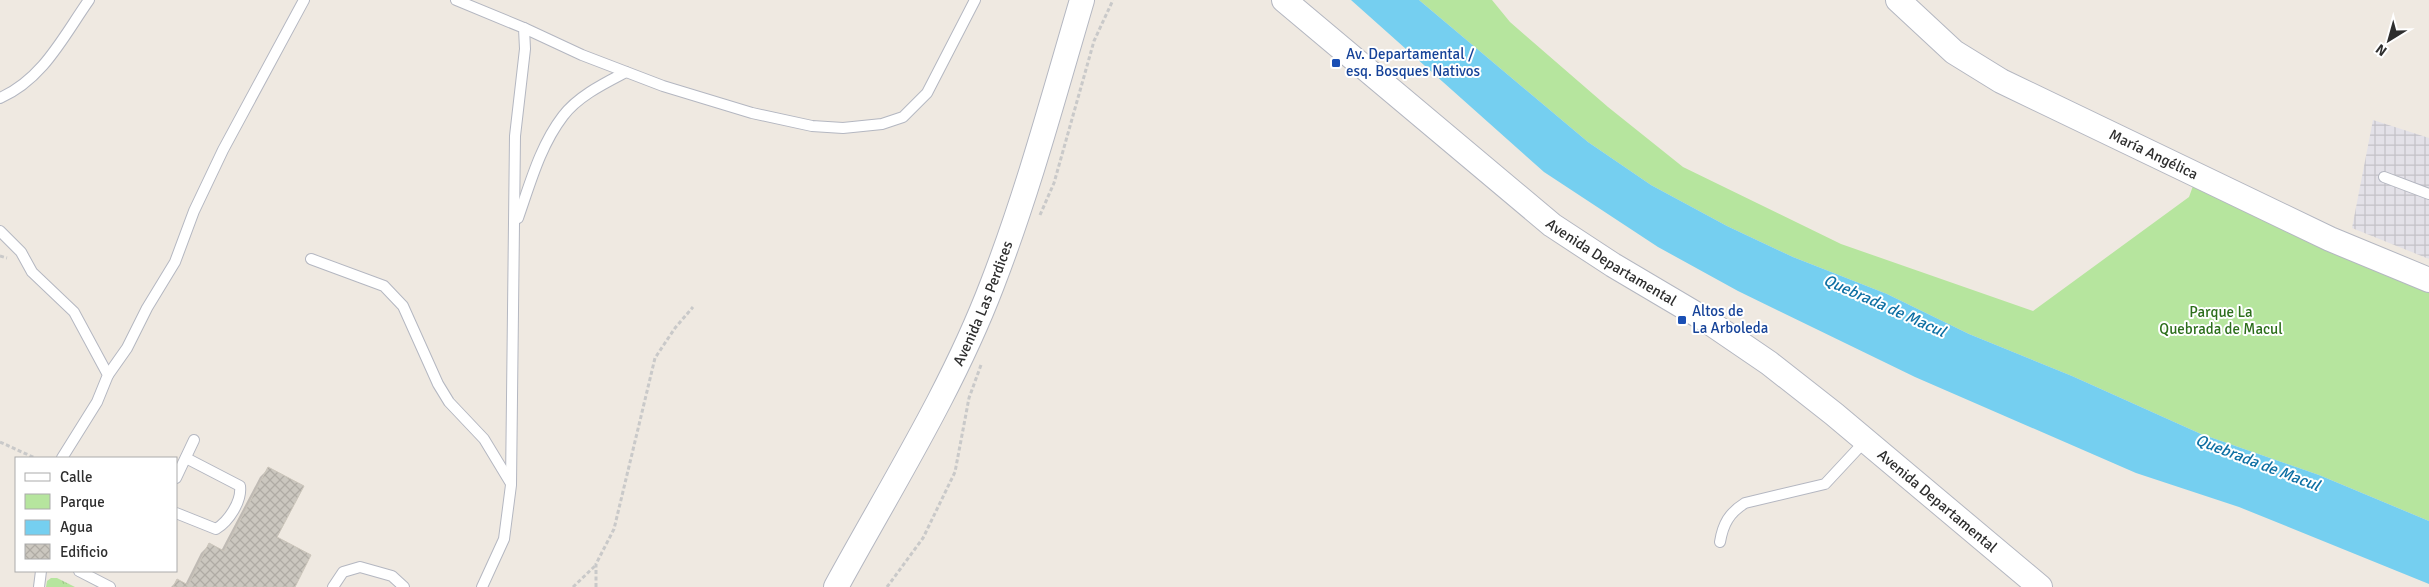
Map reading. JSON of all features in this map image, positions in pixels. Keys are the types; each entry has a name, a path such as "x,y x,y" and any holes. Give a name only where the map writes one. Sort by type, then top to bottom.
{"street":[{"name":"Avenida Las Perdices","path":"836,587 950,379 993,284 1043,134 1082,0"},
{"name":"Avenida Departamental","path":"1284,0 1552,225 1738,341 1802,388 2040,587"},
{"name":"María Angélica","path":"1898,0 1954,52 2001,81 2330,239 2429,280"}],"lane":[{"path":"0,98 17,90 38,74 89,0"},
{"path":"63,457 97,402 108,375 128,348 147,308 175,262 194,211 223,150 304,0"},
{"path":"456,0 524,28 582,55 663,86 752,113 812,126 842,128 882,124 903,117 927,93 975,0"},
{"path":"482,587 504,540 511,485 515,136 526,49 524,28"},
{"path":"515,226 538,161 563,115 596,88 626,72"},
{"path":"2384,177 2429,194"},
{"path":"0,231 21,252 32,272 43,280 74,312 108,375"},
{"path":"311,259 384,286 403,306 438,384 449,402 484,439 511,485"},
{"path":"178,474 194,440"},
{"path":"1720,542 1724,524 1736,509 1745,503 1825,484 1866,440"},
{"path":"178,514 216,529 225,524 241,494 240,486 232,479 186,458"},
{"path":"333,587 343,572 360,567 392,576 404,587"},
{"path":"39,587 41,572"},
{"path":"81,572 110,587"}],"path":[{"path":"574,587 596,564 614,529 655,358 675,328 693,307"},
{"path":"0,442 33,457"},
{"path":"596,564 596,587"}],"shaded area":[{"path":"2373,120 2429,138 2429,259 2352,228"}],"green space":[{"name":"Parque La Quebrada de Macul","path":"1419,0 1492,0 1510,22 1608,107 1683,167 1841,244 2033,311 2189,197 2193,186 2429,286 2429,521 2319,475 2201,434 2072,376 1969,334 1887,294 1793,257 1727,226 1651,185 1588,142"},
{"path":"51,578 57,578 75,587 46,587 47,581"}],"water":[{"name":"Quebrada de Macul","path":"1351,0 1419,0 1588,142 1651,185 1727,226 1793,257 1887,294 1969,334 2072,376 2201,434 2319,475 2429,521 2429,584 2239,507 2136,473 1915,377 1738,291 1658,247 1544,172"}],"building":[{"path":"268,467 304,486 277,537 311,555 295,587 173,587 177,579 188,585 209,543 224,551"}],"place":[{"name":"Av. Departamental / esq. Bosques Nativos","path":"1336,63"},
{"name":"Altos de La Arboleda","path":"1682,320"}]}
